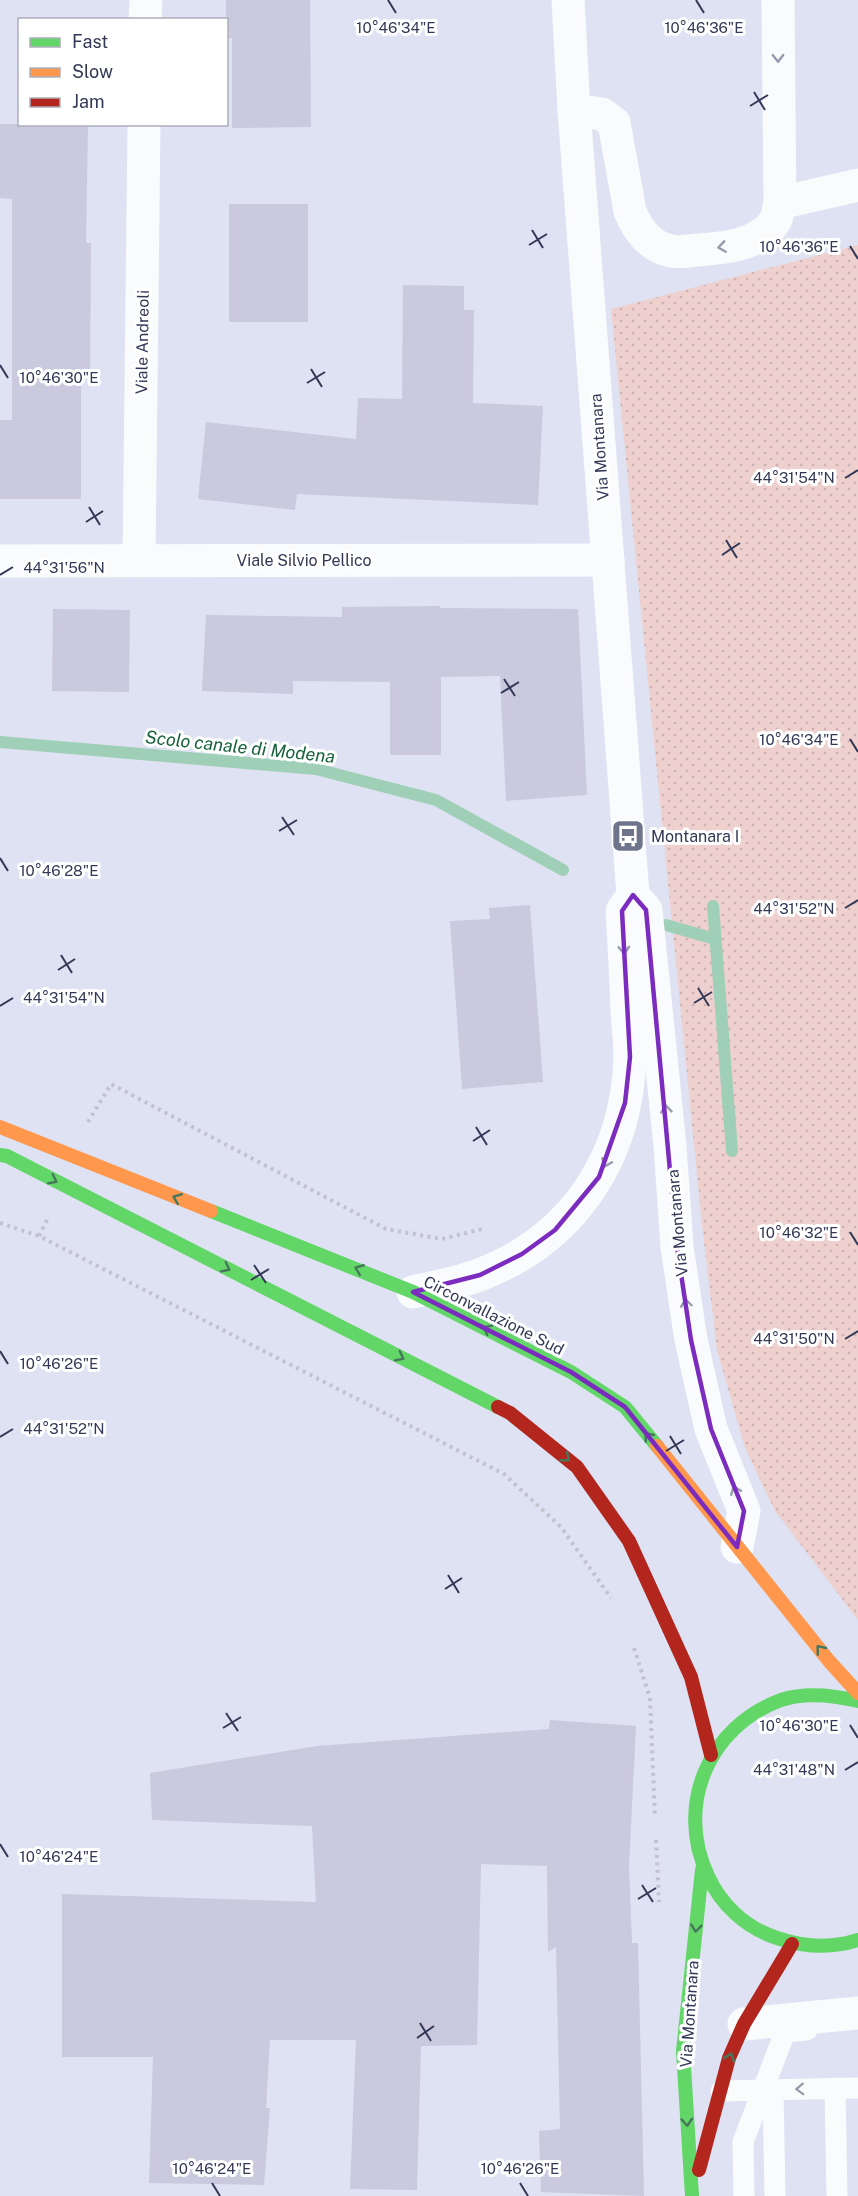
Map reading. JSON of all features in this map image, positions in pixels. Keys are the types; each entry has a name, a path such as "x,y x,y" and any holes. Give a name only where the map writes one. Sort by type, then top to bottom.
{"main road":[{"name":"Circonvallazione Sud","path":"0,1127 413,1292 572,1372 625,1407 829,1661 858,1693"},
{"path":"0,1155 7,1156 510,1413 577,1467 629,1541 691,1677 711,1755"},
{"path":"858,1701 839,1696 809,1695 780,1700 753,1713 730,1732 711,1755 696,1792 693,1832 702,1870 724,1904 754,1930 792,1944 821,1947 850,1944 858,1940"},
{"name":"Via Montanara","path":"692,2195 683,2051 702,1870"},
{"name":"Via Montanara","path":"692,2195 729,2058 744,2024 792,1944"}],"street":[{"path":"146,0 146,18"},
{"name":"Via Montanara","path":"568,0 574,110 633,895 646,910 670,1146 677,1248 691,1340 711,1429 744,1511 737,1546"},
{"path":"574,110 602,114 614,123 630,211 635,224 645,237 658,246 672,252 727,247 761,235 775,220 780,203 778,0"},
{"name":"Viale Andreoli","path":"139,560 144,126"},
{"path":"780,203 858,185"},
{"name":"Viale Silvio Pellico","path":"0,561 608,560"},
{"name":"Via Montanara","path":"413,1292 480,1275 522,1254 555,1230 582,1203 599,1177 614,1144 625,1103 630,1057 622,911 633,895"},
{"path":"744,2024 858,2013"}],"lane":[{"path":"744,2196 743,2142 767,2090 785,2032 858,2026"},
{"path":"835,2088 837,2196"},
{"path":"721,2091 858,2088"},
{"path":"767,2090 775,2196"}],"path":[{"path":"87,1122 111,1084 386,1229 442,1239 496,1226"},
{"path":"39,1236 49,1217"},
{"path":"0,1223 39,1236 504,1474 561,1527 617,1606"},
{"path":"634,1646 650,1698 656,1827"},
{"path":"656,1838 659,1909"}],"highlighted area":[{"path":"633,895 646,910 677,1247 691,1340 711,1429 744,1511 737,1547 625,1407 571,1372 413,1292 480,1275 522,1254 555,1230 599,1177 625,1103 630,1057 622,911"}],"shaded area":[{"path":"858,245 858,1620 775,1511 745,1448 717,1350 702,1225 611,309"}],"building":[{"path":"226,0 310,0 311,127 232,128 232,38 228,38 228,18 226,18"},
{"path":"0,124 88,126 86,243 91,243 90,370 81,370 81,499 0,499 0,420 12,420 12,199 0,198"},
{"path":"229,204 308,204 308,322 229,322"},
{"path":"403,285 464,286 464,310 474,310 473,403 543,406 538,505 297,494 295,510 198,499 206,422 356,439 358,398 402,399"},
{"path":"440,606 440,608 578,609 587,795 506,801 500,676 441,677 441,755 390,755 390,682 293,681 293,694 202,691 206,615 342,617 342,607"},
{"path":"53,609 130,610 129,692 52,691"},
{"path":"530,905 543,1082 462,1089 450,921 490,919 489,908"},
{"path":"550,1720 636,1726 629,1866 632,1943 638,1943 644,2196 541,2192 539,2131 560,2129 556,1947 548,1952 547,1866 481,1864 477,2045 421,2046 417,2190 350,2189 356,2040 270,2040 266,2108 270,2108 264,2185 149,2183 153,2057 62,2057 62,1894 316,1902 312,1826 152,1820 150,1773 317,1746 549,1729"}],"waterway":[{"name":"Scolo canale di Modena","path":"0,742 316,769 436,800 563,870"},
{"path":"713,906 732,1151"},
{"path":"666,925 715,939"}],"traffic: fast":[{"path":"0,1155 7,1156 498,1407"},
{"path":"211,1211 413,1292 571,1372 625,1407 657,1446"},
{"path":"858,1701 829,1696 790,1697 756,1712 734,1729 717,1749 705,1772 697,1797 695,1823 699,1849 713,1887 727,1906 745,1922 766,1934 797,1943 828,1946 858,1940"},
{"path":"692,2196 683,2051 702,1870"}],"traffic: slow":[{"path":"0,1127 211,1211"},
{"path":"657,1446 829,1661 858,1693"}],"traffic: jam":[{"path":"498,1407 510,1413 577,1467 629,1541 691,1677 711,1755"},
{"path":"699,2170 729,2058 744,2024 792,1944"}],"place":[{"name":"Montanara I","path":"628,836"}]}
